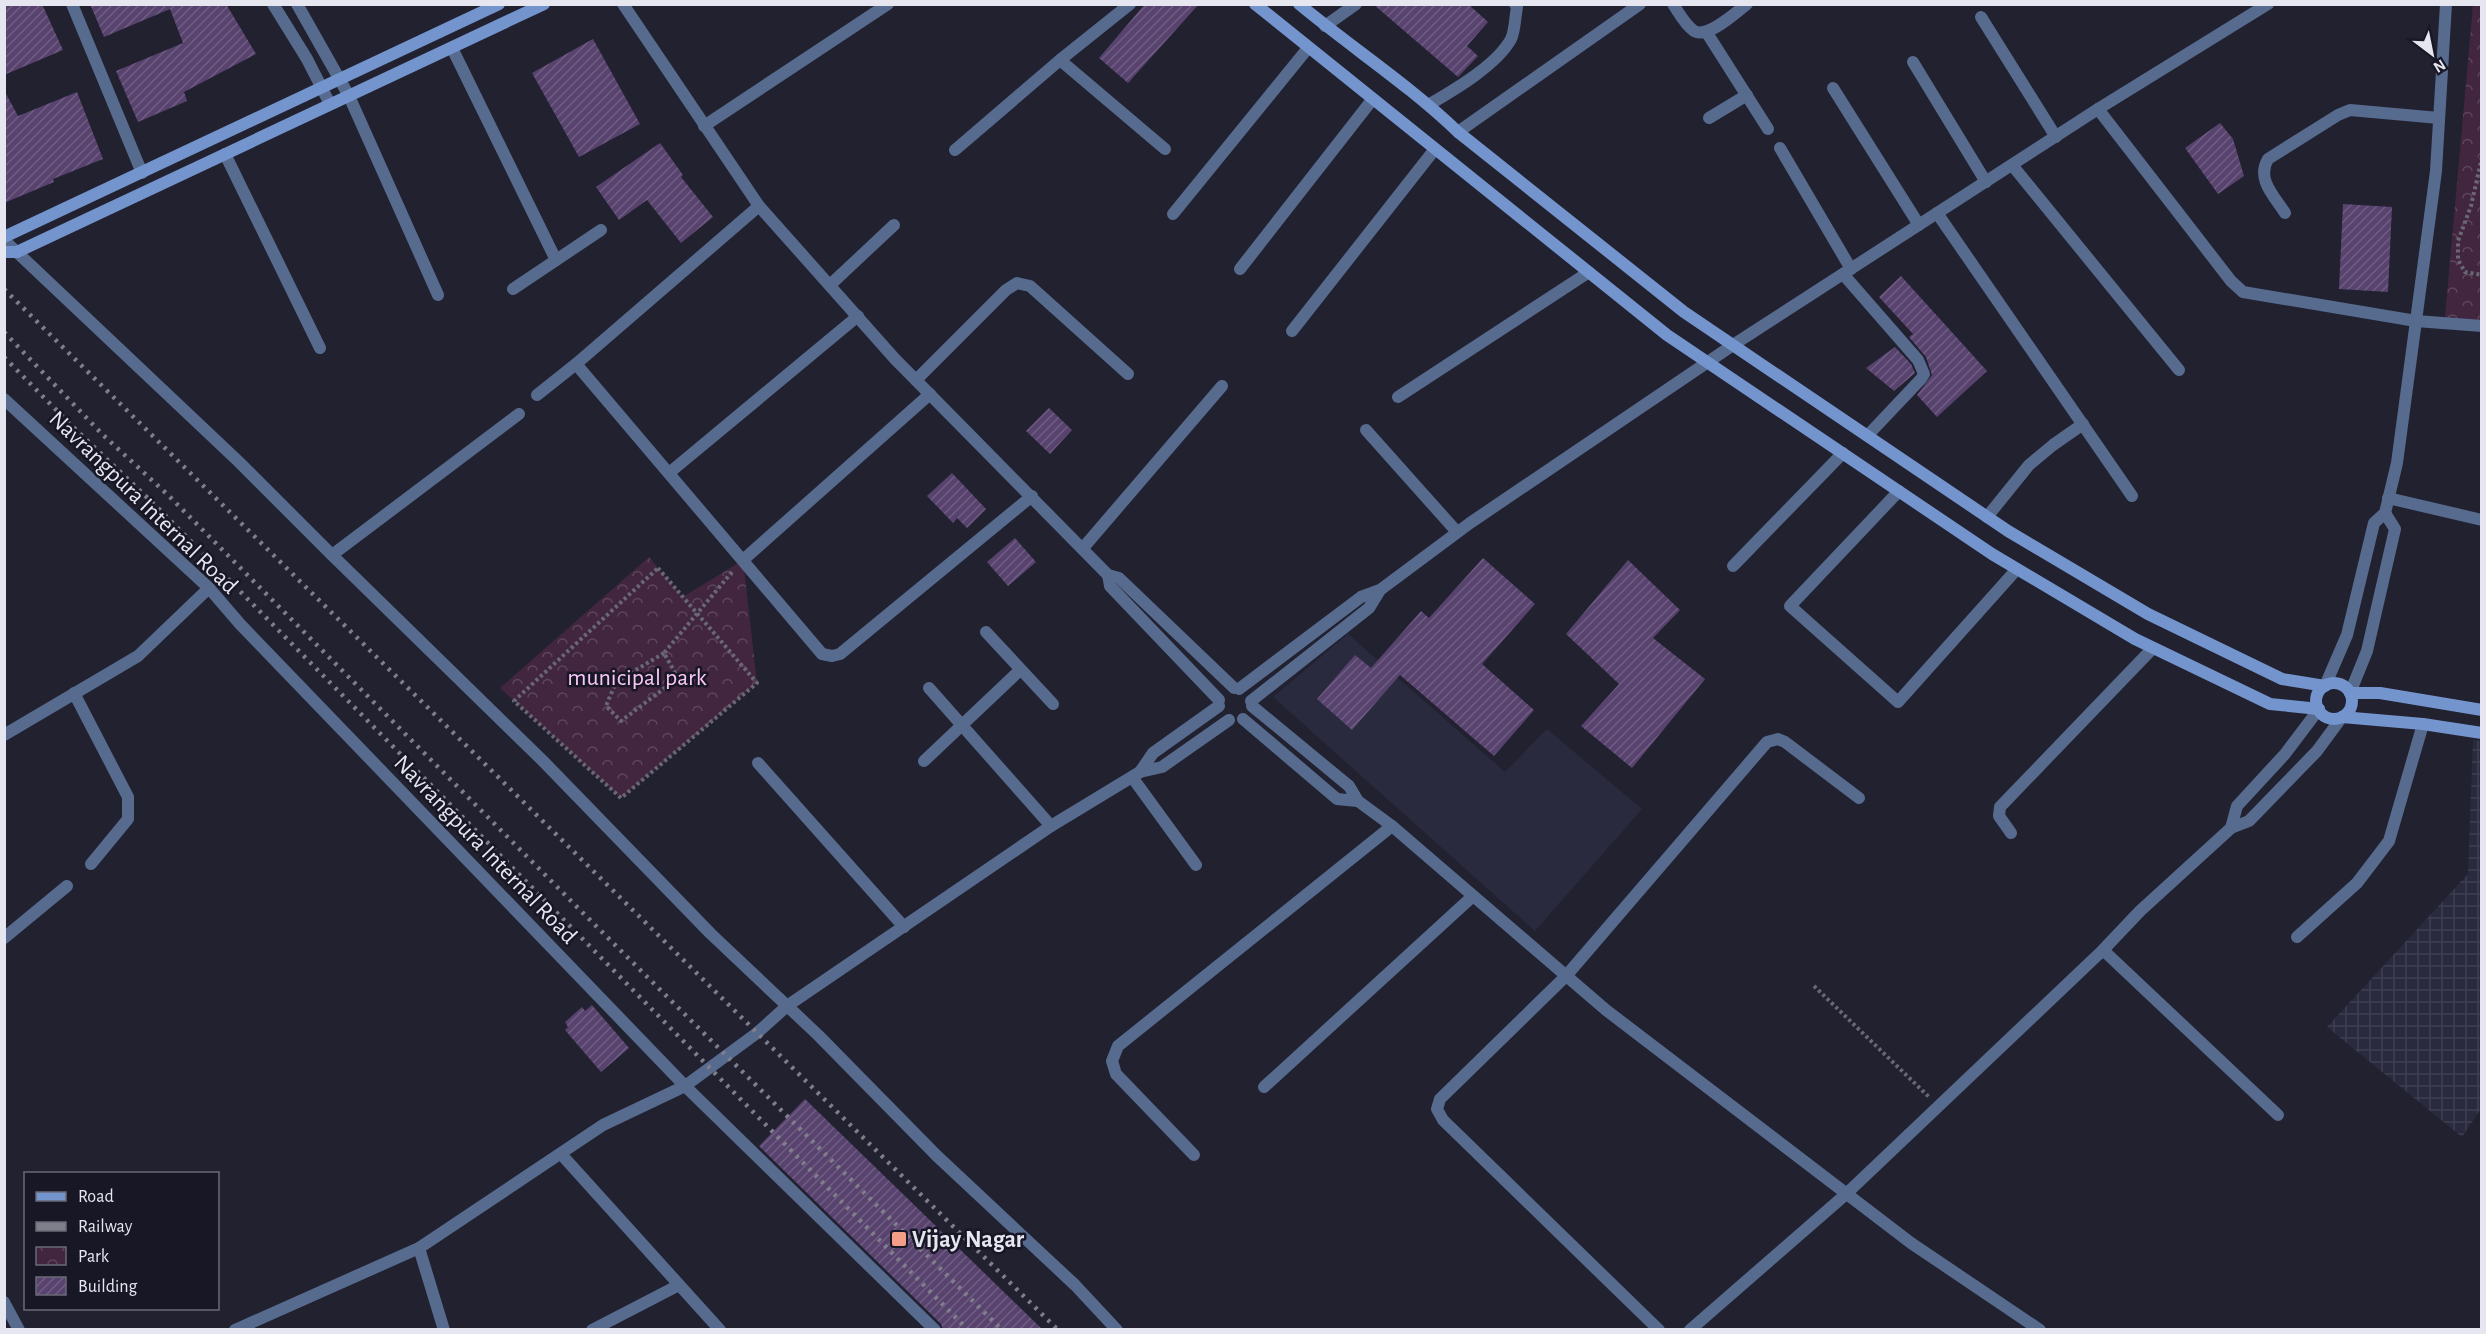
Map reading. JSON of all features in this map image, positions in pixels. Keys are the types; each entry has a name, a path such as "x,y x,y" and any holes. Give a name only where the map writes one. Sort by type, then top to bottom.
{"main road":[{"path":"4,239 499,4"},
{"path":"11,252 544,4"},
{"path":"1255,4 1667,335 2017,569 2153,648 2270,704 2319,709 2331,718 2423,724 2481,733"},
{"path":"1299,4 1430,104 1458,132 1684,312 1987,517 2148,614 2282,679 2325,686 2336,683 2347,688 2352,704 2342,717"},
{"path":"2319,709 2318,694 2325,686"},
{"path":"2350,693 2379,693 2481,710"}],"street":[{"path":"72,4 142,173"},
{"path":"273,4 323,88 330,104"},
{"path":"297,4 350,96 438,295"},
{"path":"623,4 759,206 916,380 1108,575 1119,578 1236,689 1245,692 1252,703 1349,786 1358,801 1392,826 1606,1010 1911,1244 2040,1329"},
{"path":"704,126 888,4"},
{"path":"954,150 1130,4"},
{"path":"1325,26 1356,4"},
{"path":"1430,104 1464,85 1500,53 1511,38 1517,7 1515,4"},
{"path":"1458,132 1640,4"},
{"path":"1673,4 1696,33 1707,33 1747,4"},
{"path":"1136,775 1153,753 1219,703 1225,691 1236,689 1361,597 1380,590 1457,532 1733,345 2098,109 2268,4"},
{"path":"2325,686 2347,635 2374,523 2385,513 2397,463 2436,171 2446,4"},
{"path":"1981,17 2056,136"},
{"path":"1707,33 1768,129"},
{"path":"452,48 556,260"},
{"path":"1173,214 1308,48"},
{"path":"1060,60 1165,149"},
{"path":"1913,62 1986,182"},
{"path":"1833,88 1919,225"},
{"path":"1708,118 1746,95"},
{"path":"1240,269 1372,100"},
{"path":"2098,109 2231,281 2243,292 2416,321 2481,326"},
{"path":"2285,213 2262,176 2263,167 2268,159 2350,110 2439,118"},
{"path":"1780,148 1847,272 1918,360 1924,374 1868,435"},
{"path":"1292,331 1435,149"},
{"path":"225,154 320,348"},
{"path":"2012,165 2179,370"},
{"path":"537,394 576,364 759,206"},
{"path":"1937,213 2132,496"},
{"path":"830,285 894,225"},
{"path":"513,289 601,231"},
{"path":"4,239 11,252 239,462 543,761 711,934 787,1006 937,1156 1075,1285 1117,1329"},
{"path":"1398,397 1589,272"},
{"path":"916,380 1006,290 1017,283 1030,286 1128,374"},
{"path":"669,474 858,316"},
{"path":"576,364 822,654 832,656 840,654 1032,496"},
{"path":"1083,548 1222,386"},
{"path":"742,560 930,394"},
{"name":"Navrangpura Internal Road","path":"4,399 208,588 685,1086 935,1329"},
{"path":"332,555 519,414"},
{"path":"1987,517 2029,465 2083,424"},
{"path":"1366,430 1457,532"},
{"path":"1733,566 1843,453"},
{"path":"1899,491 1790,606 1898,702 2017,569"},
{"path":"2388,498 2481,520"},
{"path":"2350,693 2367,651 2395,529 2385,513"},
{"path":"1108,575 1110,586 1219,703 1223,716 1229,720"},
{"path":"4,735 138,656 208,588"},
{"path":"1243,719 1252,703 1370,608 1380,590"},
{"path":"986,632 1053,704"},
{"path":"2011,832 2000,816 2000,807 2153,648"},
{"path":"924,761 1020,670"},
{"path":"928,688 1051,826"},
{"path":"74,693 128,797 128,819 91,864"},
{"path":"2230,828 2237,806 2285,754 2319,709"},
{"path":"1690,1329 1845,1195 2103,950 2140,911 2230,828 2249,821 2317,751 2342,717"},
{"path":"235,1329 419,1248 603,1125 685,1086 757,1033 787,1006 1051,826 1136,775 1162,767 1229,720 1243,719 1337,799 1358,801"},
{"path":"2297,937 2357,883 2389,840 2423,724"},
{"path":"1659,1329 1443,1120 1437,1109 1440,1099 1566,976 1767,742 1778,739 1785,742 1859,798"},
{"path":"758,763 903,927"},
{"path":"1136,775 1196,865"},
{"path":"1194,1155 1116,1074 1112,1060 1118,1046 1392,826"},
{"path":"4,938 67,886"},
{"path":"1264,1087 1473,896"},
{"path":"2103,950 2278,1115"},
{"path":"561,1154 720,1329"},
{"path":"419,1248 444,1329"},
{"path":"600,1328 679,1285"},
{"path":"4,1302 19,1329"}],"path":[{"path":"2481,157 2471,206 2458,241 2458,260 2465,272 2481,275"},
{"path":"664,653 678,678 621,721 606,706 616,682 664,653 742,560"},
{"path":"658,568 683,597 757,683 621,798 513,701 658,568"},
{"path":"1814,986 1938,1105"}],"shaded area":[{"path":"1348,634 1505,772 1547,729 1642,809 1535,931 1273,697"},
{"path":"2473,740 2482,741 2482,1107 2462,1137 2327,1027 2468,874"}],"green space":[{"path":"2473,5 2481,5 2481,328 2444,328"},
{"name":"municipal park","path":"649,557 683,597 743,560 757,683 621,798 500,688"}],"building":[{"path":"4,4 42,4 63,50 4,75"},
{"path":"90,4 226,4 256,54 184,92 187,101 138,122 116,71 183,43 170,9 104,37"},
{"path":"1145,4 1199,4 1128,83 1099,58"},
{"path":"1373,4 1468,4 1488,22 1467,46 1478,56 1458,77"},
{"path":"593,39 640,124 579,157 532,73"},
{"path":"4,90 18,116 77,92 103,159 53,179 54,182 4,203"},
{"path":"2220,123 2233,139 2244,176 2218,194 2185,148"},
{"path":"660,143 683,175 681,177 713,217 681,243 647,200 619,220 596,187"},
{"path":"2343,204 2392,207 2388,292 2339,289"},
{"path":"1901,276 1987,371 1937,417 1917,395 1932,375 1926,357 1909,337 1913,334 1879,297"},
{"path":"1895,347 1911,364 1915,373 1894,391 1866,368"},
{"path":"1049,408 1072,430 1050,454 1026,431"},
{"path":"952,473 986,509 967,528 957,518 953,523 927,496"},
{"path":"1015,538 1036,562 1008,586 987,562"},
{"path":"1483,558 1535,604 1482,664 1534,710 1494,756 1400,675 1352,730 1317,699 1355,655 1371,668 1421,611 1429,618"},
{"path":"1628,560 1680,610 1653,638 1705,679 1632,768 1581,726 1619,684 1566,634"},
{"path":"592,1005 629,1048 601,1072 565,1030 568,1027 565,1022 582,1007 585,1011"},
{"name":"Vijay Nagar","path":"805,1099 1042,1329 943,1329 941,1324 759,1146"}],"railway":[{"path":"4,289 1058,1330"},
{"path":"4,332 102,434 168,495 1002,1330"},
{"path":"4,357 156,506 968,1330"}],"place":[{"name":"Vijay Nagar","path":"899,1239"}]}
